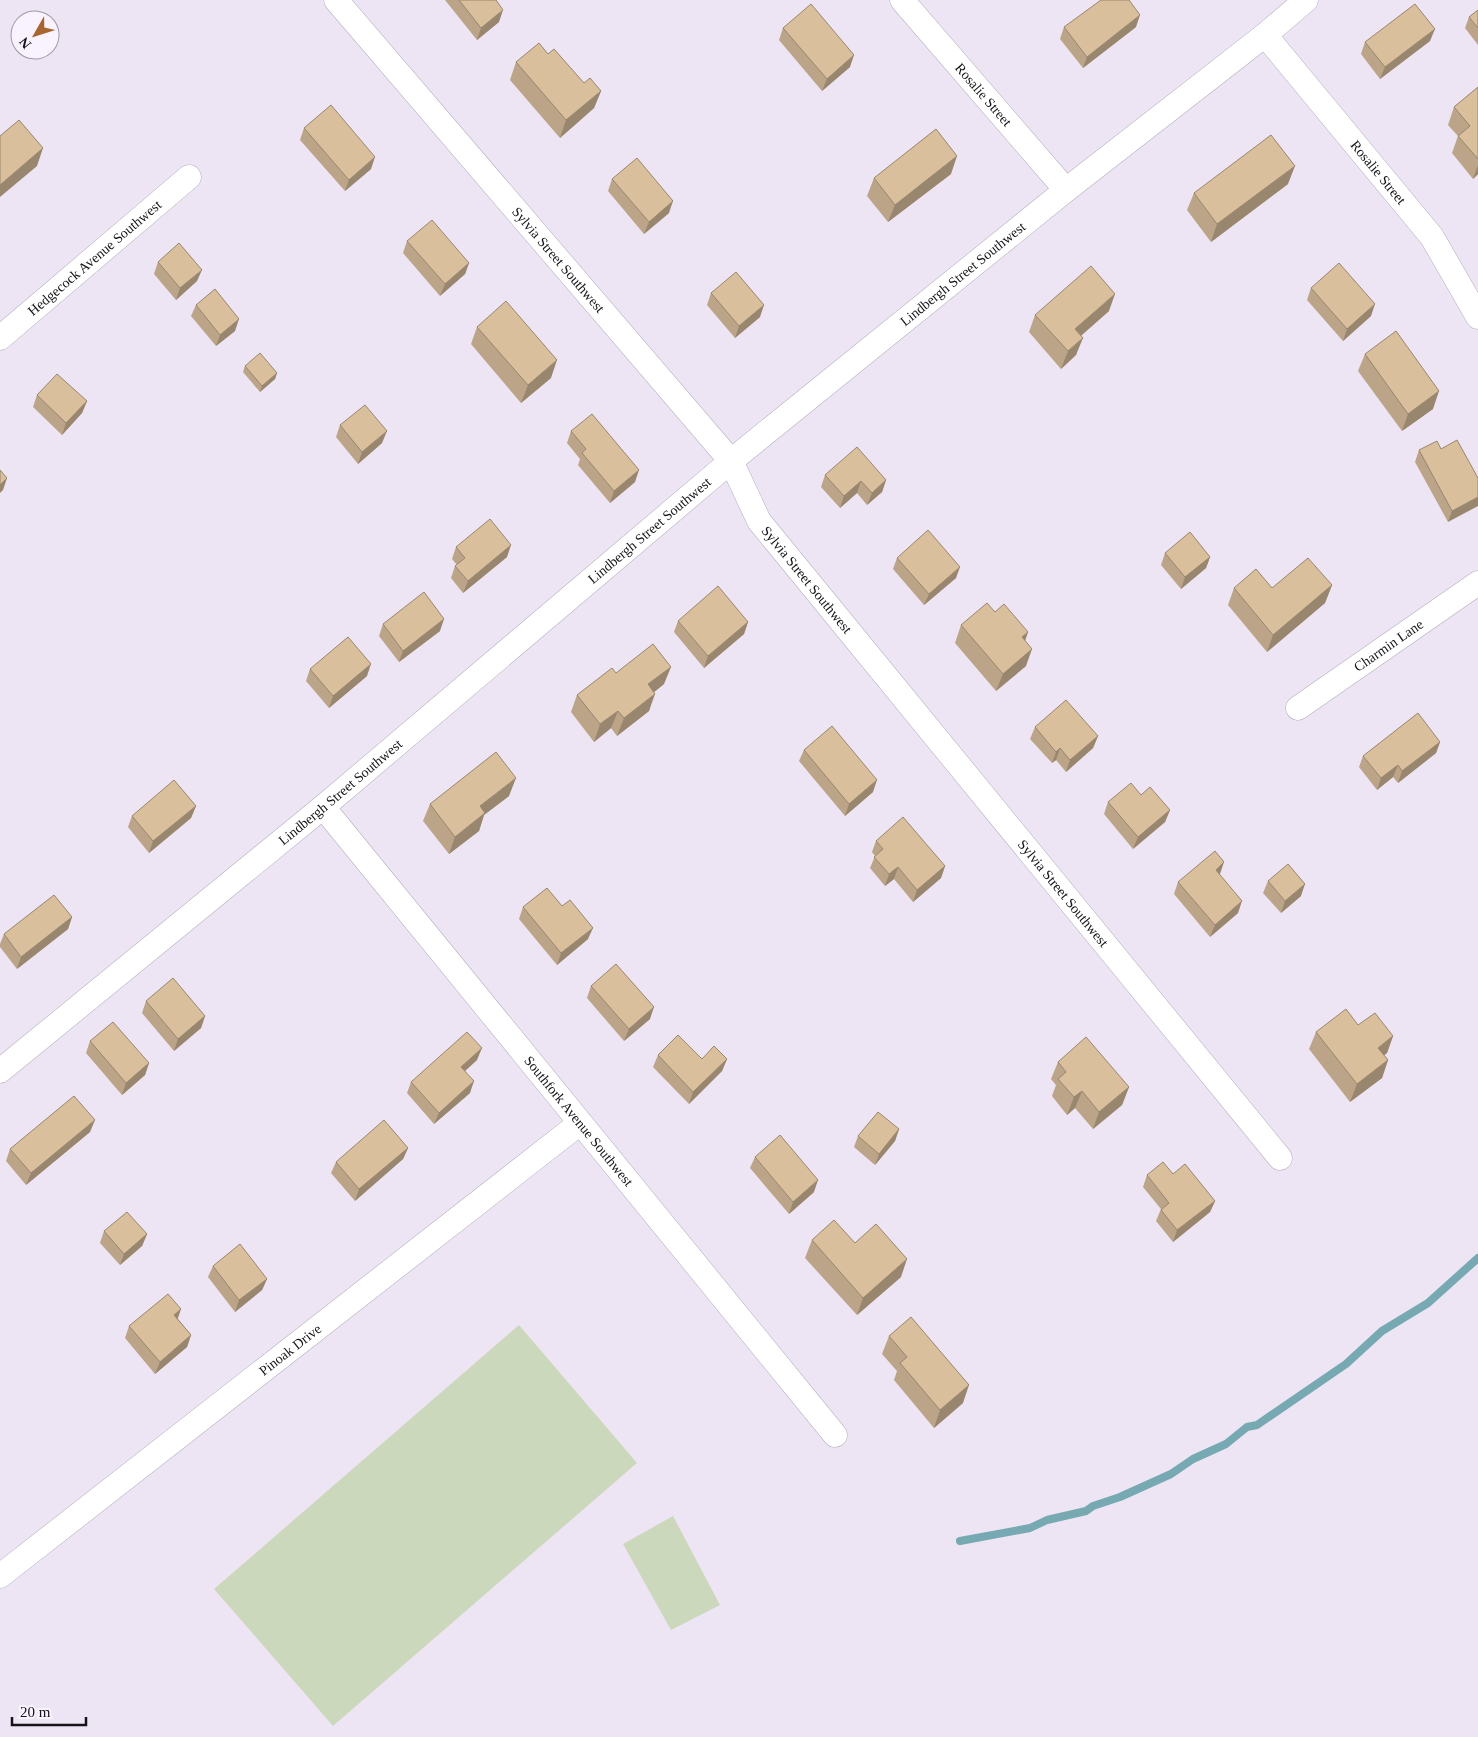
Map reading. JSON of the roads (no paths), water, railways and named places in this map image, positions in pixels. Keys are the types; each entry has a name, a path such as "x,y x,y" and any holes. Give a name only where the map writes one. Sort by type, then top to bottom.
{"street":[{"name":"Sylvia Street Southwest","path":"336,0 731,461 759,521 1280,1158"},
{"name":"Rosalie Street","path":"902,0 1066,190"},
{"name":"Lindbergh Street Southwest","path":"0,1071 323,807 731,461 1066,190 1306,0"},
{"name":"Rosalie Street","path":"1264,35 1432,237 1478,317"},
{"name":"Hedgecock Avenue Southwest","path":"0,338 189,177"},
{"name":"Charmin Lane","path":"1298,708 1478,583"},
{"name":"Southfork Avenue Southwest","path":"323,807 835,1435"},
{"name":"Pinoak Drive","path":"0,1576 580,1123"}],"waterway":[{"path":"960,1541 1030,1528 1047,1520 1086,1511 1093,1506 1120,1497 1171,1474 1193,1459 1226,1444 1247,1427 1257,1425 1346,1364 1382,1331 1428,1303 1478,1258"}]}
